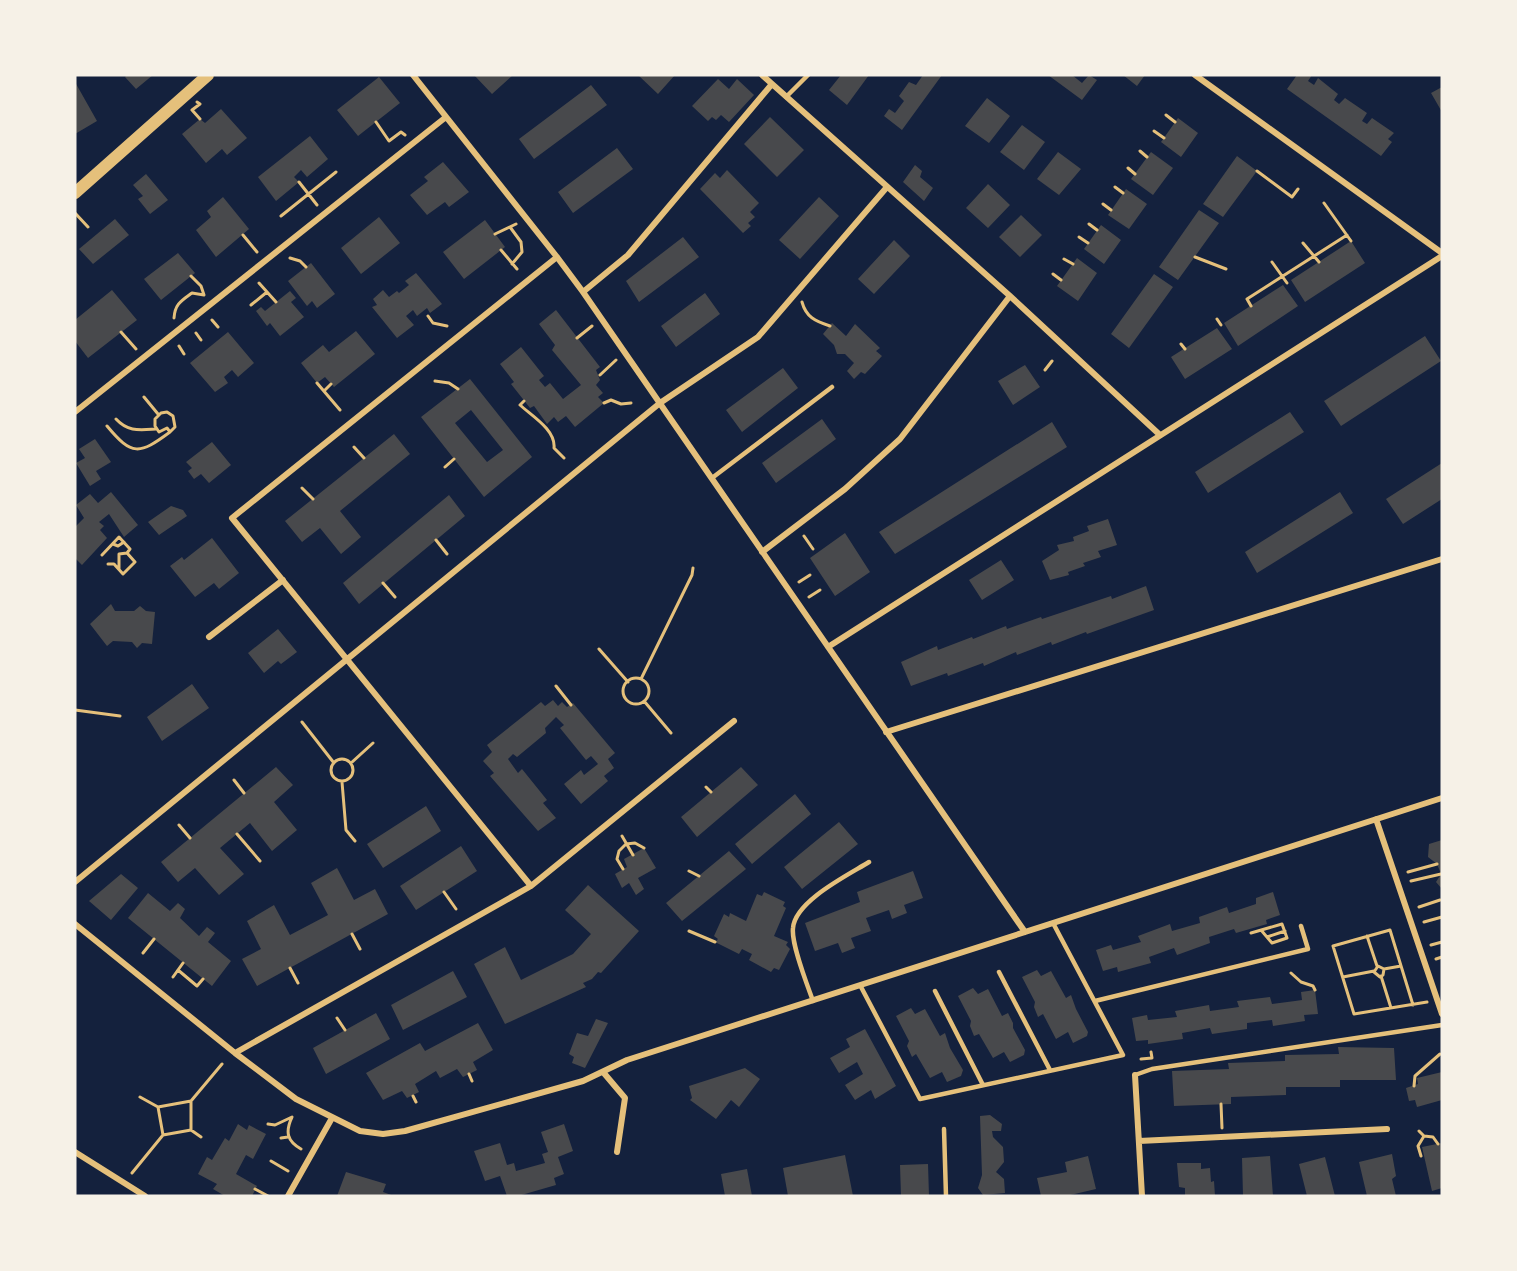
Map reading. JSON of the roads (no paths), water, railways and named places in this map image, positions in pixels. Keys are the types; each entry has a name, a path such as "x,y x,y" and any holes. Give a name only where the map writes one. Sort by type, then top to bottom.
{"main road":[{"path":"75,193 208,75"}],"street":[{"path":"413,75 583,292 1025,932"},
{"path":"762,75 1160,435"},
{"path":"828,647 1442,254 1195,75"},
{"path":"583,292 628,255 772,84"},
{"path":"75,412 447,117"},
{"path":"75,882 660,403 758,337 887,187"},
{"path":"531,886 232,518 557,257"},
{"path":"762,552 845,489 900,439 1010,297"},
{"path":"886,732 1442,560"},
{"path":"208,637 283,580"},
{"path":"236,1053 531,886 734,721"},
{"path":"75,924 296,1099 360,1131 383,1134 405,1131 583,1082 627,1060 1442,798"},
{"path":"1376,819 1442,1014"},
{"path":"603,1072 625,1098 617,1152"},
{"path":"1135,1075 1142,1196"},
{"path":"288,1196 332,1118"},
{"path":"1139,1141 1387,1129"},
{"path":"75,1152 145,1196"}],"lane":[{"path":"786,96 808,75"},
{"path":"712,478 832,387"},
{"path":"813,1000 794,940 795,920 809,902 869,862"},
{"path":"860,985 920,1099 1123,1054 1053,923"},
{"path":"1095,1001 1308,950 1301,926"},
{"path":"999,972 1050,1070"},
{"path":"935,990 983,1085"},
{"path":"1135,1075 1152,1069 1442,1025"},
{"path":"944,1129 946,1196"}]}
